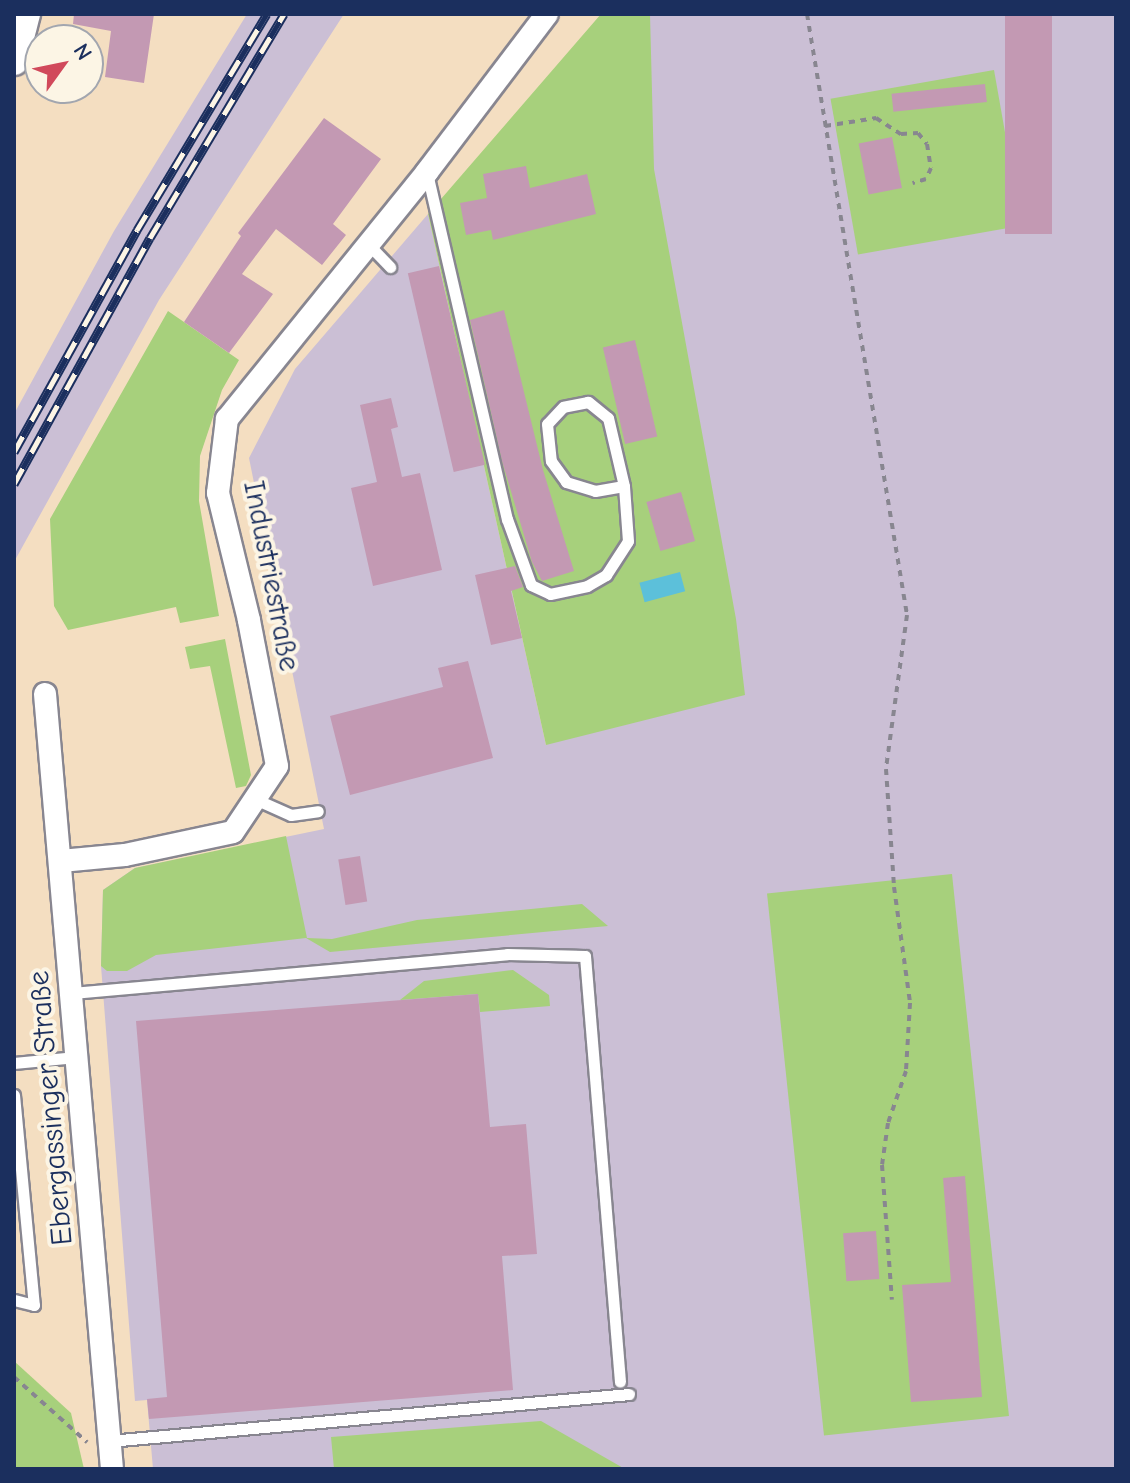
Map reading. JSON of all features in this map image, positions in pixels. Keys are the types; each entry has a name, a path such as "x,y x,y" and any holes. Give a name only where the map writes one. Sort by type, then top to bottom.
{"street":[{"path":"14,61 26,14"},
{"name":"Industriestraße","path":"61,861 125,855 233,832 277,766 249,620 218,493 227,419 427,172 547,14"},
{"name":"Ebergassinger Straße","path":"45,694 112,1469"}],"lane":[{"path":"427,172 507,519 531,585 557,594 606,575 628,541 624,486 608,418 588,402 563,407 547,424 551,461 566,482 595,491 624,486"},
{"path":"368,244 390,267"},
{"path":"255,799 291,815 318,811"},
{"path":"72,993 507,954 585,956 620,1382"},
{"path":"14,1063 76,1057"},
{"path":"14,1095 34,1305 14,1300"},
{"path":"109,1441 629,1394"}],"path":[{"path":"807,14 907,615 886,769 894,887 910,1003 906,1071 888,1123 882,1165 892,1300"},
{"path":"825,126 876,118 901,134 918,133 927,144 931,168 926,179 913,183"},
{"path":"14,1377 86,1442 109,1441"}],"shaded area":[{"path":"247,14 344,14 159,300 14,562 14,414 114,231"},
{"path":"633,14 1116,14 1116,1469 153,1469 147,1400 135,1401 101,966 103,890 135,868 324,829 249,458 295,369 428,214 546,745 695,506"}],"green space":[{"path":"601,14 650,14 654,169 736,619 745,695 546,745 428,214"},
{"path":"994,70 1021,226 858,254 831,99"},
{"path":"168,311 239,360 222,390 200,456 199,501 219,616 180,623 176,607 68,630 54,606 50,519"},
{"path":"225,639 251,775 246,786 236,788 210,666 190,669 185,647"},
{"path":"286,836 307,938 332,939 417,920 582,904 608,926 330,952 306,938 156,955 127,971 107,971 101,966 103,890 135,868"},
{"path":"952,874 1009,1416 824,1435 767,893"},
{"path":"513,970 549,995 550,1006 480,1012 478,994 400,1000 424,981"},
{"path":"14,1361 71,1413 84,1469 14,1469"},
{"path":"541,1421 625,1469 334,1469 331,1437"}],"water":[{"path":"680,572 685,591 645,602 639,583"}],"building":[{"path":"74,14 154,14 144,83 105,77 111,31 104,30 104,24 73,24"},
{"path":"1005,14 1052,14 1052,234 1005,234"},
{"path":"985,84 987,102 893,112 892,94"},
{"path":"324,118 381,159 333,224 346,235 322,265 276,229 242,274 273,294 229,353 184,322 241,236 238,233"},
{"path":"892,137 902,188 869,195 859,143"},
{"path":"526,166 530,188 587,174 596,214 493,240 491,230 466,235 460,203 487,198 483,174"},
{"path":"439,266 485,465 454,472 408,273"},
{"path":"504,310 543,470 574,571 542,581 532,562 502,461 470,320"},
{"path":"635,340 657,436 625,444 603,347"},
{"path":"391,398 398,427 391,429 402,477 420,473 442,570 373,586 351,488 377,482 360,405"},
{"path":"681,492 695,541 660,551 646,502"},
{"path":"515,566 523,587 511,591 522,638 491,645 475,575"},
{"path":"468,661 493,758 350,795 330,716 443,687 438,668"},
{"path":"360,856 367,901 345,905 338,859"},
{"path":"478,994 490,1127 526,1124 537,1254 502,1256 513,1390 149,1419 147,1399 167,1397 136,1021"},
{"path":"965,1176 982,1397 911,1402 902,1285 951,1282 943,1178"},
{"path":"876,1231 879,1279 846,1281 843,1233"}],"railway":[{"path":"14,452 137,230 267,14"},
{"path":"14,484 150,238 284,14"}]}
